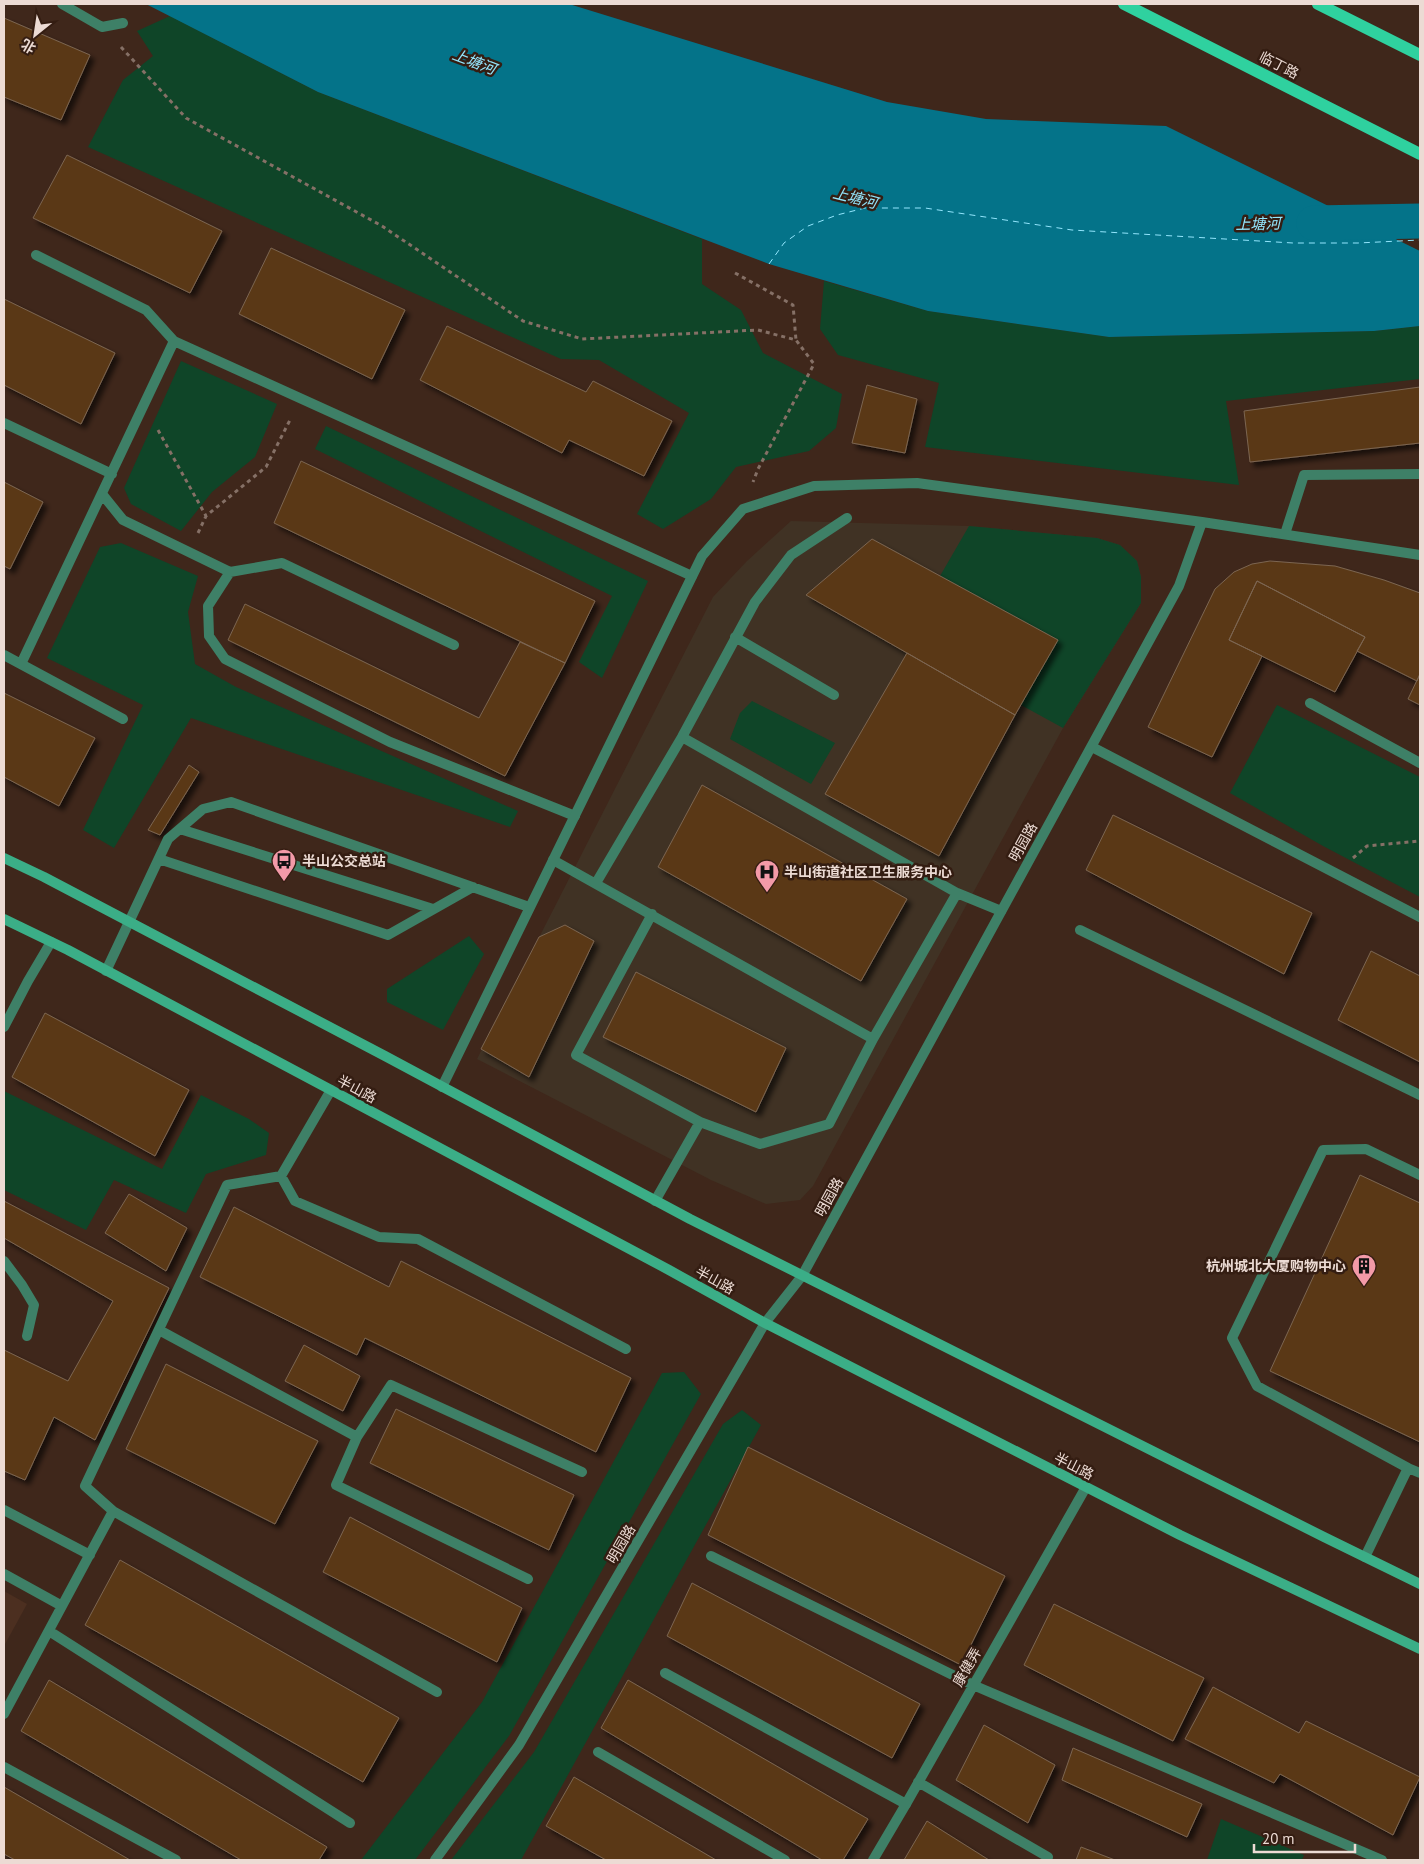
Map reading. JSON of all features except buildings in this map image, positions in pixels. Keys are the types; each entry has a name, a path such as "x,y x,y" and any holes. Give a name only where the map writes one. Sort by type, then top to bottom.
{"main road":[{"name":"临丁路","path":"1124,4 1420,154"},
{"path":"1318,4 1420,55"},
{"path":"4,858 128,921 655,1201 1420,1584"},
{"name":"半山路","path":"4,919 331,1090 765,1323 1180,1535 1420,1649"}],"street":[{"path":"62,4 102,27 123,23"},
{"path":"36,255 146,310 174,341 692,576"},
{"path":"21,664 174,341"},
{"path":"4,423 112,474"},
{"path":"1285,534 1304,475 1420,474"},
{"path":"442,1087 702,556 743,509 814,486 917,483 1202,522 1420,555"},
{"path":"102,494 123,520 230,572 282,563 454,644"},
{"path":"596,884 682,737 754,602 791,555 848,518"},
{"name":"明园路","path":"435,1860 519,1745 765,1323 802,1276 1179,586 1202,522"},
{"path":"230,572 208,606 209,636 225,659 390,742 575,816"},
{"path":"735,638 834,695"},
{"path":"4,655 123,719"},
{"path":"1310,703 1420,763"},
{"path":"682,737 957,893 1001,911"},
{"path":"1092,747 1420,917"},
{"path":"106,971 168,839 202,809 231,802 530,907"},
{"path":"180,829 433,909"},
{"path":"158,859 388,935 473,886"},
{"path":"553,860 873,1039"},
{"path":"652,914 576,1054 700,1122 760,1144 829,1124 873,1039 957,893"},
{"path":"1080,930 1420,1095"},
{"path":"4,1027 51,942"},
{"path":"281,1176 331,1090"},
{"path":"655,1201 700,1122"},
{"path":"1420,1174 1366,1149 1323,1150 1232,1338 1257,1386 1420,1473"},
{"path":"281,1176 227,1185 85,1486 113,1511 437,1692"},
{"path":"281,1176 295,1201 379,1237 418,1239 626,1349"},
{"path":"4,1261 34,1305 27,1336"},
{"path":"159,1330 357,1437"},
{"path":"528,1579 336,1485 357,1437 390,1385 582,1472"},
{"path":"1365,1557 1408,1468"},
{"name":"康健弄","path":"873,1860 1086,1487"},
{"path":"4,1510 90,1555"},
{"path":"4,1714 113,1511"},
{"path":"711,1556 973,1685 1382,1860"},
{"path":"4,1574 62,1606"},
{"path":"49,1631 350,1822"},
{"path":"665,1673 906,1804"},
{"path":"598,1752 785,1860"},
{"path":"4,1767 176,1860"},
{"path":"918,1782 1048,1857 1046,1860"}],"path":[{"path":"102,27 186,118 382,226 523,321 582,339 758,330 796,340"},
{"path":"735,274 793,305 796,340 814,364 758,469 743,509"},
{"path":"190,552 206,516 266,467 301,398"},
{"path":"144,405 206,516"},
{"path":"1336,872 1367,846 1420,841"}],"shaded area":[{"name":"半山街道社区卫生服务中心","path":"791,521 969,526 1097,538 1120,545 1137,561 1141,577 1141,603 1063,728 813,1186 800,1200 766,1204 711,1180 477,1059 713,597 747,561"},
{"path":"4,1591 27,1604 4,1646"}],"green space":[{"path":"170,16 318,92 702,239 702,284 741,310 763,353 842,394 836,428 809,451 736,467 711,499 663,529 637,514 689,413 599,360 561,359 88,147 123,80 153,56 137,31"},
{"path":"824,281 928,311 1109,337 1374,331 1420,326 1420,379 1226,401 1239,485 925,447 939,383 838,355 820,329"},
{"path":"181,361 277,404 255,457 212,492 181,531 131,504 124,488"},
{"path":"326,426 648,581 602,678 579,662 612,596 315,449"},
{"path":"969,526 1097,538 1120,545 1137,561 1141,577 1141,603 1063,728 1021,705 940,576"},
{"path":"121,543 198,576 188,612 195,664 236,687 518,811 510,827 191,718 114,848 83,830 143,705 47,658 100,547"},
{"path":"752,701 835,743 811,784 730,739 740,713"},
{"path":"1277,705 1420,777 1420,897 1323,846 1230,793"},
{"path":"469,936 484,954 443,1030 387,1002 387,989"},
{"path":"4,1091 162,1169 201,1095 249,1119 269,1133 266,1155 206,1174 186,1213 114,1180 86,1230 4,1190"},
{"path":"684,1372 701,1394 509,1736 415,1860 361,1860 482,1702 662,1373"},
{"path":"742,1410 761,1425 521,1860 451,1860 534,1752 723,1424"},
{"path":"1221,1819 1304,1855 1302,1860 1207,1860"}],"water":[{"path":"146,4 569,4 887,102 986,119 1166,126 1420,251 1420,326 1374,331 1109,337 928,311 769,264 318,92"}],"waterway":[{"name":"上塘河","path":"1314,223 1420,221"}],"ferry route":[{"path":"769,264 784,243 808,226 837,215 865,208 925,208 1072,230 1293,243 1358,243 1420,240"}],"place":[{"name":"半山公交总站","path":"284,882"},
{"name":"半山街道社区卫生服务中心","path":"767,893"},
{"name":"杭州城北大厦购物中心","path":"1364,1287"}]}
